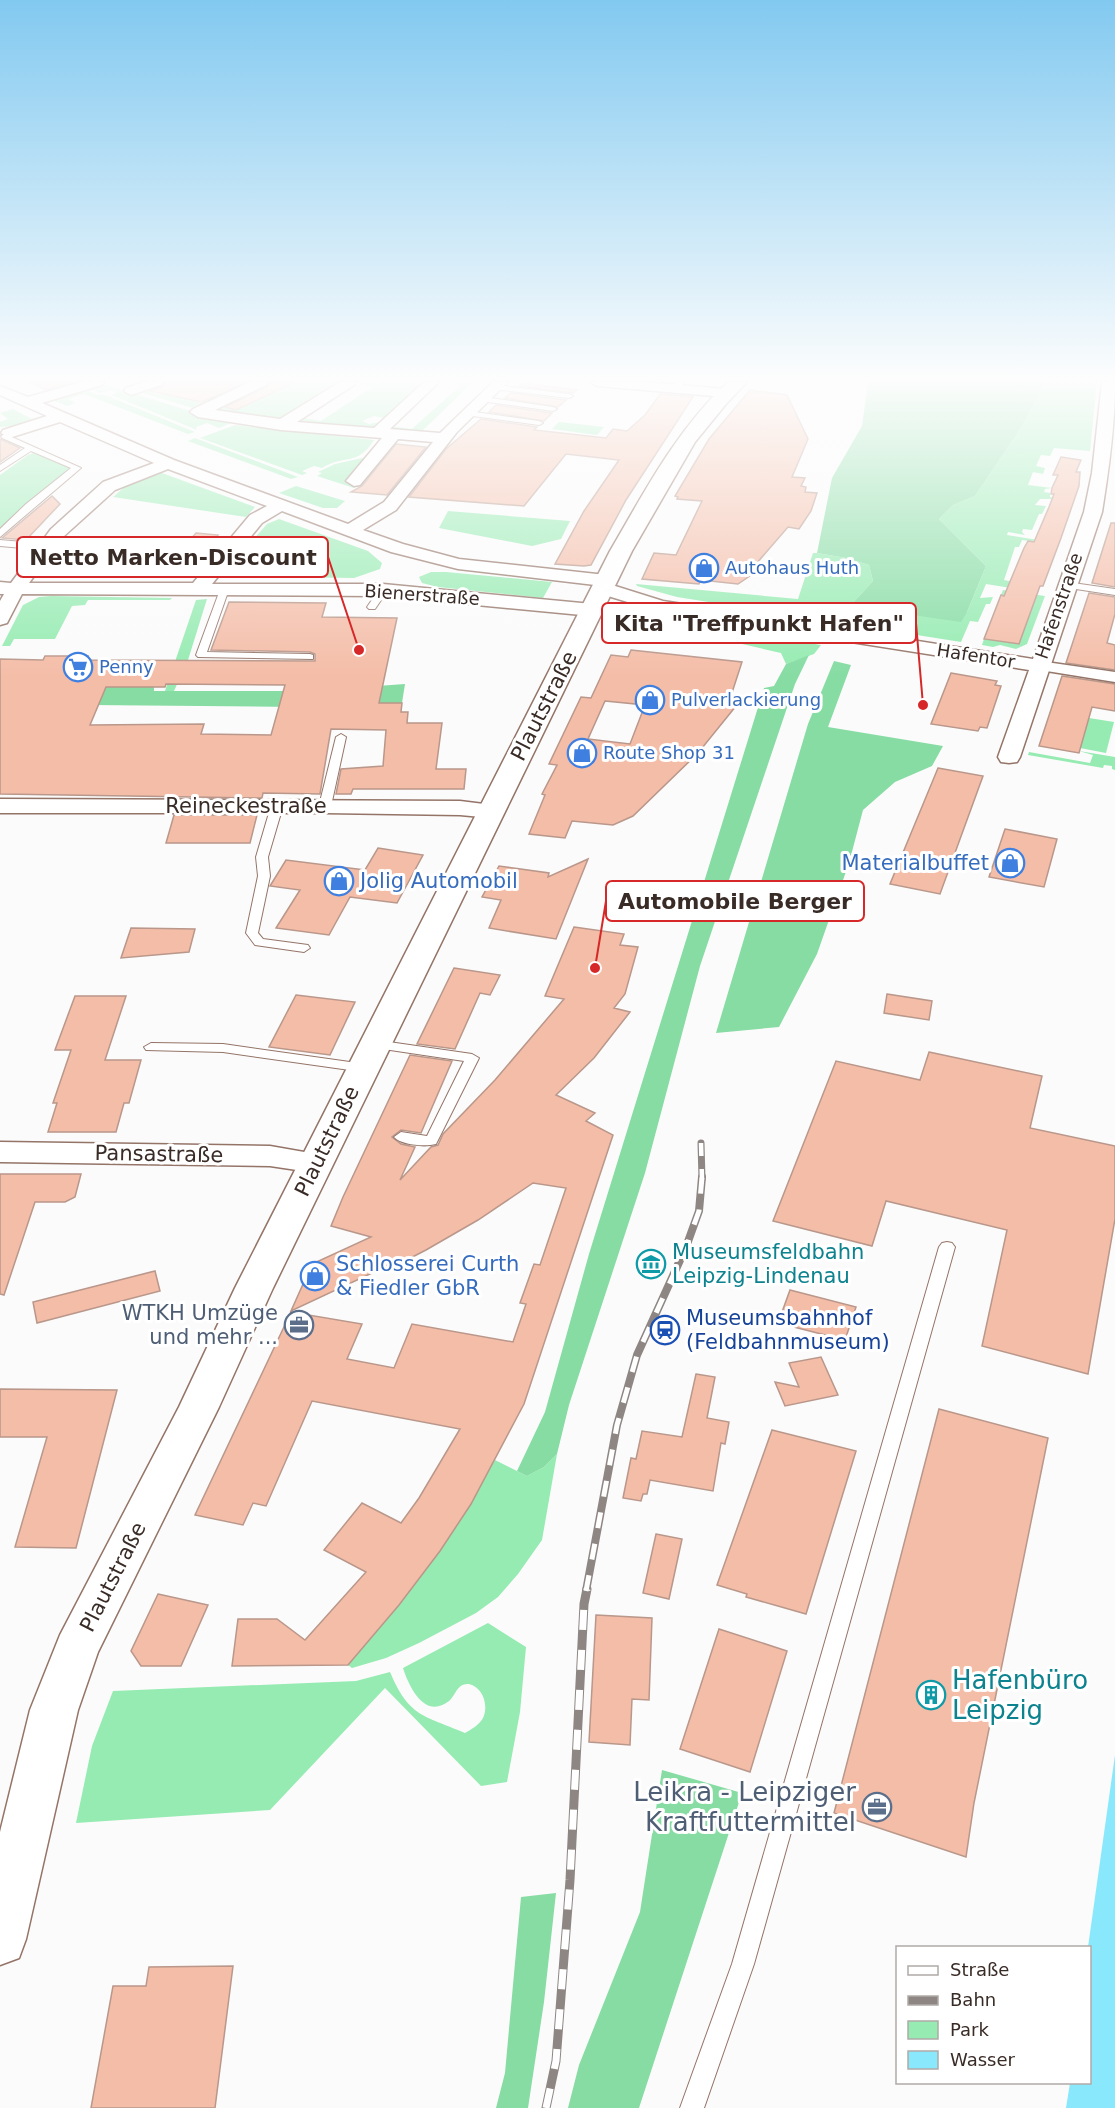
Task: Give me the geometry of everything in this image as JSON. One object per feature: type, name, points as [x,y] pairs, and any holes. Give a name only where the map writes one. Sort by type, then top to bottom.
[{"type":"main road","name":"Plautstraße","points":[[0,1939],[54,1710],[76,1649],[199,1407],[254,1288],[599,596],[661,480]]},
{"type":"street","points":[[0,619],[8,588],[45,547],[109,486],[123,480]]},
{"type":"street","points":[[214,480],[416,554],[599,596]]},
{"type":"street","points":[[349,530],[390,506],[410,480]]},
{"type":"street","name":"Hafenstraße","points":[[1009,757],[1098,492],[1099,480]]},
{"type":"street","points":[[199,588],[256,519],[280,505]]},
{"type":"street","points":[[393,579],[416,554]]},
{"type":"street","name":"Bienerstraße","points":[[8,588],[224,589],[393,579],[599,596]]},
{"type":"street","name":"Hafentor","points":[[599,596],[1115,678]]},
{"type":"street","name":"Reineckestraße","points":[[0,806],[325,806],[460,808],[492,811]]},
{"type":"street","name":"Pansastraße","points":[[0,1152],[270,1156],[317,1163]]},
{"type":"lane","points":[[0,534],[29,506],[61,480]]},
{"type":"lane","points":[[0,543],[45,547]]},
{"type":"lane","points":[[372,607],[393,579]]},
{"type":"lane","points":[[1066,585],[1115,592]]},
{"type":"lane","points":[[224,589],[201,655],[310,657]]},
{"type":"lane","points":[[325,806],[341,737]]},
{"type":"lane","points":[[277,806],[262,857],[264,876],[252,933],[259,942],[304,948]]},
{"type":"lane","points":[[151,1047],[472,1058],[431,1141],[401,1137]]},
{"type":"lane","points":[[692,2108],[743,1964],[947,1247]]},
{"type":"green space","points":[[0,480],[58,480],[0,530]]},
{"type":"green space","points":[[140,480],[182,480],[255,507],[246,517],[113,497],[127,485]]},
{"type":"green space","points":[[330,480],[352,480],[350,483],[355,486],[354,488]]},
{"type":"green space","points":[[832,480],[986,480],[975,496],[953,505],[939,519],[986,566],[961,622],[850,606],[873,581],[869,565],[817,553]]},
{"type":"green space","points":[[986,480],[1030,480],[1028,485],[1052,488],[1045,489],[1044,492],[1050,493],[1050,497],[1059,499],[1040,499],[1035,505],[1046,506],[1042,514],[1039,514],[1032,530],[1023,529],[1022,532],[1025,535],[1008,532],[1007,535],[1051,542],[1050,544],[1022,540],[1019,547],[1015,547],[1004,580],[1019,583],[1017,589],[986,584],[980,598],[993,597],[990,604],[986,604],[978,622],[970,621],[961,642],[677,597],[636,584],[798,599],[813,553],[817,553],[869,565],[873,581],[850,606],[967,612],[986,566],[939,519],[953,505],[975,496]]},
{"type":"green space","points":[[296,486],[345,501],[337,508],[323,508],[279,493]]},
{"type":"green space","points":[[448,511],[570,521],[561,539],[532,546],[439,528]]},
{"type":"green space","points":[[279,519],[368,551],[382,563],[380,569],[354,578],[225,576],[227,569],[267,524]]},
{"type":"green space","points":[[431,572],[552,582],[543,598],[438,587],[422,583],[419,577]]},
{"type":"green space","points":[[1003,590],[1045,596],[1027,644],[1016,649],[1000,645],[993,647],[982,645],[984,639],[1018,644],[1020,641],[1034,601],[1001,595]]},
{"type":"green space","points":[[39,597],[172,598],[170,600],[88,600],[85,605],[72,606],[55,639],[14,639],[10,646],[2,646],[23,605]]},
{"type":"green space","points":[[207,599],[188,660],[174,691],[165,691],[196,600]]},
{"type":"green space","points":[[623,616],[681,622],[821,645],[814,654],[786,664],[781,653],[646,622],[614,620]]},
{"type":"green space","points":[[809,655],[795,684],[700,966],[645,1173],[569,1405],[557,1454],[544,1467],[527,1476],[517,1471],[545,1412],[589,1254],[764,688],[774,686],[786,664]]},
{"type":"green space","points":[[834,661],[851,665],[828,727],[943,746],[932,766],[895,782],[863,810],[849,863],[817,954],[779,1027],[716,1033],[808,724]]},
{"type":"green space","points":[[405,684],[402,703],[296,707],[90,705],[0,686],[154,687],[154,691],[308,691]]},
{"type":"green space","points":[[1089,718],[1114,722],[1106,753],[1080,748]]},
{"type":"green space","points":[[1079,751],[1115,757],[1115,770],[1112,766],[1104,765],[1103,768],[1028,755],[1029,752],[1090,763],[1093,755]]},
{"type":"green space","points":[[557,1454],[542,1540],[498,1597],[476,1613],[386,1658],[352,1668],[348,1665],[399,1605],[440,1551],[495,1460],[527,1476],[544,1467]]},
{"type":"green space","points":[[488,1623],[526,1647],[520,1712],[507,1782],[481,1786],[385,1688],[270,1810],[76,1823],[92,1746],[113,1691],[356,1681],[390,1672],[404,1698],[419,1713],[465,1733],[479,1723],[485,1713],[484,1698],[478,1689],[469,1684],[462,1685],[449,1701],[433,1707],[419,1699],[409,1684],[403,1668]]},
{"type":"green space","points":[[662,1770],[742,1793],[639,2108],[568,2108],[579,2065],[640,1912]]},
{"type":"green space","points":[[556,1893],[544,2002],[528,2108],[496,2108],[505,2073],[521,1897]]},
{"type":"water","points":[[1115,1755],[1115,2108],[1066,2108],[1070,2084],[1091,2084],[1091,1946],[1088,1946]]},
{"type":"building","points":[[367,480],[399,480],[387,495],[351,492]]},
{"type":"building","points":[[422,480],[545,480],[524,506],[409,497]]},
{"type":"building","points":[[605,480],[639,480],[591,565],[555,564],[584,511]]},
{"type":"building","points":[[684,480],[804,480],[801,486],[806,487],[805,492],[817,493],[811,511],[799,529],[788,527],[756,564],[766,565],[738,584],[701,580],[699,584],[642,579],[654,553],[676,555],[702,501],[677,499],[678,497],[675,496]]},
{"type":"building","points":[[1056,480],[1079,480],[1061,538],[1043,586],[1040,586],[1019,644],[984,639],[1001,595],[1004,596],[1024,548],[1028,541],[1034,542],[1054,494],[1051,494]]},
{"type":"building","points":[[52,496],[60,504],[26,540],[2,538]]},
{"type":"building","points":[[1111,523],[1115,523],[1115,587],[1092,583]]},
{"type":"building","points":[[196,533],[218,535],[197,560],[174,558]]},
{"type":"building","points":[[1089,593],[1115,597],[1115,614],[1107,643],[1115,645],[1115,670],[1066,663]]},
{"type":"building","points":[[229,602],[326,603],[322,617],[397,618],[379,703],[402,703],[401,712],[408,712],[407,723],[442,723],[436,769],[466,769],[464,789],[353,789],[351,794],[336,794],[341,769],[383,766],[386,730],[331,729],[320,794],[263,793],[262,798],[0,794],[0,659],[43,660],[45,656],[88,656],[86,660],[315,661],[315,654],[310,652],[211,650]],"holes":[[[166,684],[285,685],[271,735],[201,734],[204,724],[90,725],[106,687],[165,687]]]},
{"type":"building","points":[[631,650],[742,662],[728,705],[736,706],[698,753],[633,816],[613,825],[572,821],[565,838],[529,834],[545,795],[542,794],[557,765],[549,764],[581,697],[591,698],[611,655],[628,657]],"holes":[[[605,701],[645,705],[630,744],[588,739]]]},
{"type":"building","points":[[951,673],[997,681],[995,685],[1001,686],[987,728],[980,727],[978,731],[931,724]]},
{"type":"building","points":[[1062,676],[1115,684],[1115,711],[1092,707],[1079,753],[1039,746]]},
{"type":"building","points":[[938,768],[983,776],[940,894],[890,884]]},
{"type":"building","points":[[174,815],[257,815],[250,843],[166,843]]},
{"type":"building","points":[[1005,829],[1057,839],[1044,887],[989,877]]},
{"type":"building","points":[[378,848],[423,855],[397,903],[350,897],[329,935],[276,928],[300,890],[270,886],[286,860],[365,870]]},
{"type":"building","points":[[588,859],[556,939],[489,928],[501,900],[482,897],[499,866],[549,873],[548,877]]},
{"type":"building","points":[[574,927],[624,934],[620,945],[638,947],[625,994],[614,1008],[630,1012],[594,1058],[556,1095],[595,1113],[586,1121],[613,1135],[524,1404],[471,1504],[440,1551],[399,1605],[348,1665],[232,1666],[238,1619],[277,1619],[305,1640],[366,1572],[324,1550],[362,1503],[401,1523],[419,1498],[460,1429],[312,1401],[266,1506],[253,1503],[243,1525],[195,1515],[291,1312],[362,1324],[347,1359],[394,1368],[412,1324],[513,1342],[526,1304],[520,1303],[534,1264],[540,1265],[566,1188],[533,1183],[478,1220],[426,1250],[389,1269],[387,1266],[291,1311],[312,1264],[371,1237],[331,1226],[410,1055],[452,1061],[421,1133],[401,1130],[392,1137],[401,1144],[415,1147],[400,1180],[431,1147],[438,1145],[443,1134],[495,1080],[564,999],[545,996]]},
{"type":"building","points":[[131,928],[195,929],[189,952],[121,958]]},
{"type":"building","points":[[454,968],[500,975],[490,995],[480,993],[455,1049],[417,1044]]},
{"type":"building","points":[[887,994],[932,1001],[929,1020],[884,1013]]},
{"type":"building","points":[[296,995],[355,1002],[330,1055],[269,1047]]},
{"type":"building","points":[[75,996],[126,996],[105,1060],[141,1060],[129,1103],[124,1103],[116,1132],[48,1132],[57,1103],[53,1103],[71,1050],[55,1050]]},
{"type":"building","points":[[929,1052],[1042,1076],[1030,1128],[1115,1146],[1115,1219],[1088,1374],[982,1346],[1007,1230],[886,1201],[872,1246],[773,1221],[836,1061],[920,1080]]},
{"type":"building","points":[[0,1174],[81,1174],[75,1197],[65,1202],[35,1202],[4,1295],[0,1294]]},
{"type":"building","points":[[155,1271],[160,1291],[37,1323],[33,1302]]},
{"type":"building","points":[[790,1290],[856,1307],[845,1340],[778,1323]]},
{"type":"building","points":[[821,1357],[838,1395],[785,1406],[775,1382],[799,1387],[789,1363]]},
{"type":"building","points":[[696,1374],[715,1377],[707,1418],[729,1422],[725,1444],[721,1443],[713,1491],[650,1480],[647,1494],[643,1494],[641,1501],[623,1498],[631,1458],[636,1459],[642,1431],[682,1437]]},
{"type":"building","points":[[0,1389],[117,1390],[76,1548],[15,1547],[47,1437],[0,1437]]},
{"type":"building","points":[[939,1409],[1048,1438],[974,1803],[966,1857],[834,1813]]},
{"type":"building","points":[[772,1430],[856,1451],[806,1614],[746,1597],[747,1594],[717,1585]]},
{"type":"building","points":[[656,1534],[682,1539],[669,1599],[643,1593]]},
{"type":"building","points":[[158,1594],[208,1605],[181,1666],[141,1666],[131,1651]]},
{"type":"building","points":[[596,1615],[652,1618],[649,1700],[632,1699],[630,1745],[589,1742]]},
{"type":"building","points":[[719,1629],[787,1651],[750,1772],[680,1749]]},
{"type":"building","points":[[233,1966],[215,2108],[91,2108],[113,1986],[146,1986],[149,1967]]},
{"type":"railway","points":[[701,1143],[702,1177]]},
{"type":"railway","points":[[586,1591],[617,1425],[637,1355],[686,1247],[699,1211],[702,1177]]},
{"type":"railway","points":[[546,2108],[556,2061],[570,1880],[584,1604],[587,1589]]},
{"type":"place","name":"Autohaus Huth","points":[[704,568]]},
{"type":"place","name":"Netto Marken-Discount","points":[[359,650]]},
{"type":"place","name":"Penny","points":[[78,667]]},
{"type":"place","name":"Pulverlackierung","points":[[650,700]]},
{"type":"place","name":"Kita \"Treffpunkt Hafen\"","points":[[923,705]]},
{"type":"place","name":"Route Shop 31","points":[[582,753]]},
{"type":"place","name":"Materialbuffet","points":[[1010,863]]},
{"type":"place","name":"Jolig Automobil","points":[[339,881]]},
{"type":"place","name":"Automobile Berger","points":[[595,968]]},
{"type":"place","name":"Museumsfeldbahn Leipzig-Lindenau","points":[[651,1264]]},
{"type":"place","name":"Schlosserei Curth & Fiedler GbR","points":[[315,1276]]},
{"type":"place","name":"WTKH Umzüge und mehr ...","points":[[299,1325]]},
{"type":"place","name":"Museumsbahnhof (Feldbahnmuseum)","points":[[665,1330]]},
{"type":"place","name":"Hafenbüro Leipzig","points":[[931,1695]]},
{"type":"place","name":"Leikra - Leipziger Kraftfuttermittel","points":[[877,1807]]}]
